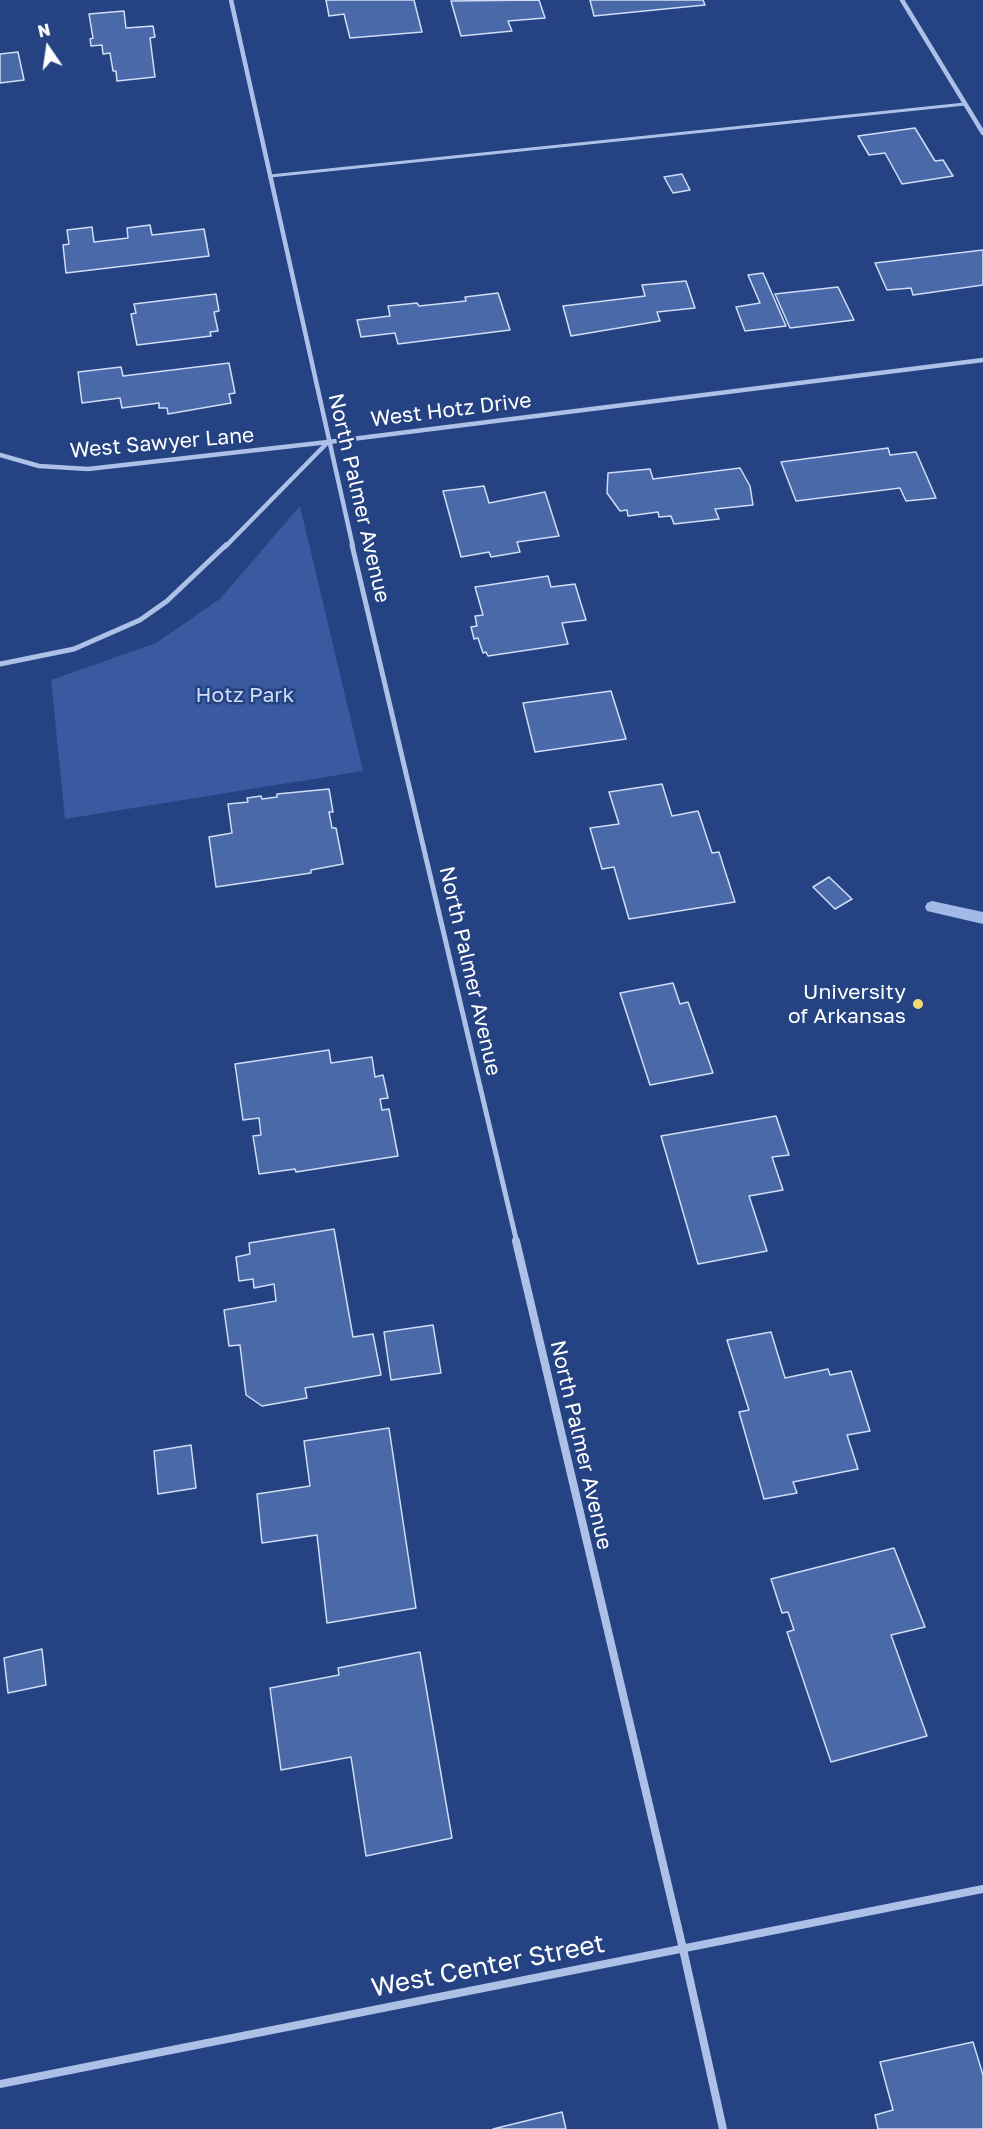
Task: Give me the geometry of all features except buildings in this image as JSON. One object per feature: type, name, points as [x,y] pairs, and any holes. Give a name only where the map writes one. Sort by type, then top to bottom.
[{"type":"street","name":"North Palmer Avenue","points":[[231,0],[328,442],[683,1949],[723,2129]]},
{"type":"street","points":[[902,0],[983,133]]},
{"type":"street","name":"West Hotz Drive","points":[[328,442],[983,360]]},
{"type":"street","points":[[0,664],[74,649],[140,620],[158,608],[197,575],[328,442]]},
{"type":"street","name":"West Sawyer Lane","points":[[0,455],[39,466],[88,469],[328,442]]},
{"type":"street","name":"West Center Street","points":[[0,2084],[983,1889]]},
{"type":"lane","points":[[270,176],[965,104]]},
{"type":"green space","name":"Hotz Park","points":[[300,506],[363,771],[65,819],[51,680],[156,643],[220,599]]},
{"type":"waterway","points":[[932,907],[983,918]]},
{"type":"place","name":"University of Arkansas","points":[[918,1004]]}]
